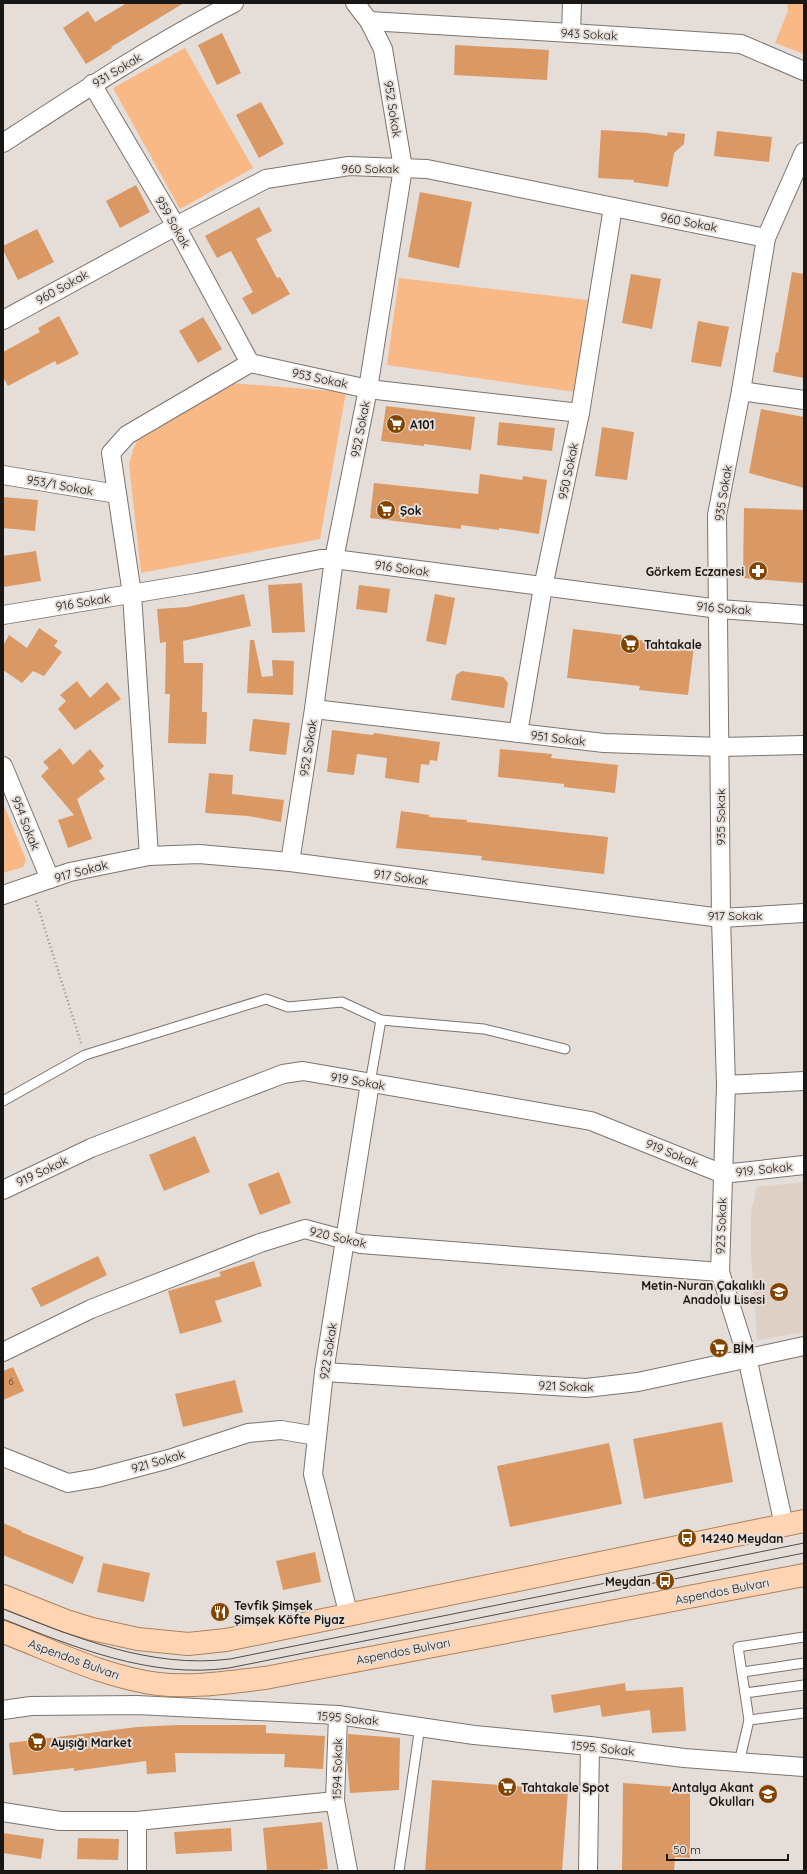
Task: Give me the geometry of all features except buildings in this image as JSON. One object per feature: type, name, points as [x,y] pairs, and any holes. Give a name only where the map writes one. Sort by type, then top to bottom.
[{"type":"main road","points":[[3,1596],[66,1621],[92,1629],[138,1639],[188,1644],[226,1640],[349,1616],[794,1523]]},
{"type":"main road","name":"Aspendos Bulvarı","points":[[4,1637],[121,1677],[160,1684],[199,1685],[265,1678],[804,1575]]},
{"type":"street","name":"931 Sokak","points":[[3,143],[92,84],[210,15],[234,3]]},
{"type":"street","name":"952 Sokak","points":[[290,862],[314,709],[334,559],[368,389],[403,168],[384,49],[369,22],[355,3]]},
{"type":"street","points":[[571,33],[572,3]]},
{"type":"street","name":"943 Sokak","points":[[369,22],[741,44],[804,71]]},
{"type":"street","name":"959 Sokak","points":[[92,84],[176,226],[250,362]]},
{"type":"street","name":"935 Sokak","points":[[721,918],[717,515],[741,391],[766,238],[804,152]]},
{"type":"street","name":"960 Sokak","points":[[3,320],[266,179],[349,166],[427,169],[766,238]]},
{"type":"street","name":"950 Sokak","points":[[518,733],[543,587],[580,413],[613,207]]},
{"type":"street","points":[[149,856],[132,594],[111,453],[127,435],[250,362]]},
{"type":"street","name":"953 Sokak","points":[[250,362],[368,389],[580,413]]},
{"type":"street","points":[[741,391],[804,400]]},
{"type":"street","name":"953/1 Sokak","points":[[3,475],[117,494]]},
{"type":"street","name":"916 Sokak","points":[[3,615],[132,594],[321,559],[334,559],[719,609],[804,615]]},
{"type":"street","name":"951 Sokak","points":[[314,709],[604,743],[720,747],[804,746]]},
{"type":"street","name":"954 Sokak","points":[[3,766],[50,880]]},
{"type":"street","name":"917 Sokak","points":[[3,895],[70,872],[149,856],[199,854],[290,862],[721,918],[804,914]]},
{"type":"street","name":"923 Sokak","points":[[721,918],[726,1085],[720,1272],[747,1357],[794,1523]]},
{"type":"street","name":"919 Sokak","points":[[3,1190],[91,1148],[283,1074],[303,1071],[591,1121],[723,1174]]},
{"type":"street","points":[[726,1085],[804,1081]]},
{"type":"street","name":"922 Sokak","points":[[349,1616],[313,1474],[324,1372],[370,1083]]},
{"type":"street","name":"919. Sokak","points":[[723,1174],[804,1165]]},
{"type":"street","name":"920 Sokak","points":[[3,1352],[91,1309],[260,1243],[305,1229],[361,1244],[720,1272]]},
{"type":"street","name":"921 Sokak","points":[[324,1372],[586,1388],[638,1382],[747,1357],[804,1346]]},
{"type":"street","name":"921 Sokak","points":[[3,1457],[68,1483],[97,1478],[169,1459],[248,1433],[281,1430],[316,1436]]},
{"type":"street","name":"1595 Sokak","points":[[3,1710],[31,1706],[137,1705],[338,1715],[412,1725]]},
{"type":"street","name":"1594 Sokak","points":[[338,1715],[335,1801],[348,1871]]},
{"type":"street","name":"1595. Sokak","points":[[412,1725],[474,1736],[590,1746],[739,1763],[804,1767]]},
{"type":"street","points":[[588,1871],[590,1746]]},
{"type":"street","points":[[3,1812],[60,1821],[138,1821],[335,1801]]},
{"type":"street","points":[[137,1871],[138,1821]]},
{"type":"lane","points":[[3,1101],[85,1055],[266,999],[288,1007],[342,1002],[381,1020],[484,1028],[565,1049]]},
{"type":"lane","points":[[370,1083],[381,1020]]},
{"type":"lane","points":[[739,1763],[749,1720],[743,1672],[738,1647],[804,1636]]},
{"type":"lane","points":[[743,1672],[804,1663]]},
{"type":"lane","points":[[745,1693],[804,1685]]},
{"type":"lane","points":[[749,1720],[804,1713]]},
{"type":"lane","points":[[399,1871],[412,1725]]},
{"type":"path","points":[[31,886],[85,1055]]},
{"type":"shaded area","points":[[787,3],[804,3],[804,54],[775,43],[788,11]]},
{"type":"shaded area","points":[[185,48],[253,168],[180,209],[113,88]]},
{"type":"shaded area","points":[[399,278],[588,300],[575,392],[387,365]]},
{"type":"shaded area","points":[[230,383],[346,392],[320,539],[141,573],[129,465],[137,441],[181,410]]},
{"type":"shaded area","points":[[3,803],[26,860],[23,867],[3,873]]},
{"type":"shaded area","name":"Metin-Nuran Çakalıklı Anadolu Lisesi","points":[[804,1182],[804,1332],[757,1340],[751,1253],[751,1212],[757,1187]]},
{"type":"tram line","points":[[3,1609],[85,1640],[142,1655],[200,1661],[230,1659],[804,1543]]},
{"type":"tram line","points":[[3,1619],[85,1650],[142,1665],[171,1669],[200,1670],[229,1668],[804,1553]]},
{"type":"place","name":"A101","points":[[396,424]]},
{"type":"place","name":"Şok","points":[[386,510]]},
{"type":"place","name":"Görkem Eczanesi","points":[[758,571]]},
{"type":"place","name":"Tahtakale","points":[[630,644]]},
{"type":"place","name":"Metin-Nuran Çakalıklı Anadolu Lisesi","points":[[779,1292]]},
{"type":"place","name":"BİM","points":[[719,1348]]},
{"type":"place","name":"14240 Meydan","points":[[687,1538]]},
{"type":"place","name":"Meydan","points":[[665,1581]]},
{"type":"place","name":"Tevfik Şimşek Şimşek Köfte Piyaz","points":[[220,1612]]},
{"type":"place","name":"Ayışığı Market","points":[[37,1742]]},
{"type":"place","name":"Tahtakale Spot","points":[[507,1787]]},
{"type":"place","name":"Antalya Akant Okulları","points":[[768,1794]]}]
